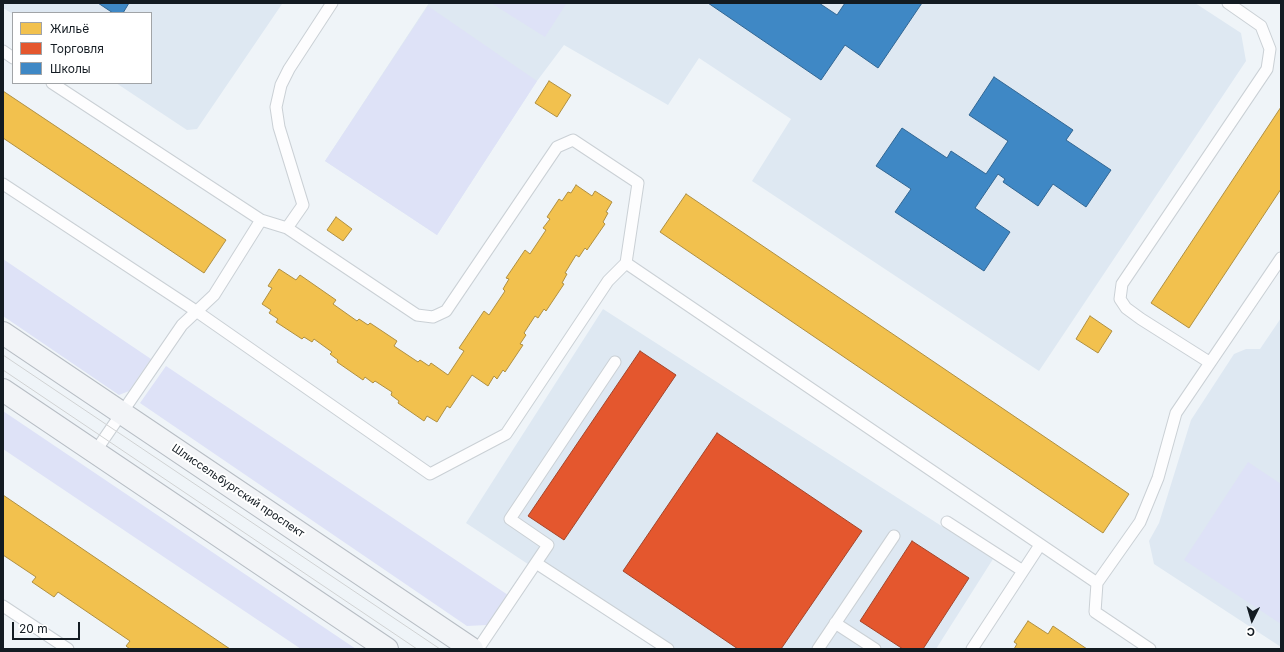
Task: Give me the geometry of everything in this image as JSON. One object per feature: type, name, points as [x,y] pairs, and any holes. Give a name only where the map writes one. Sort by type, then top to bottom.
[{"type":"main road","name":"Шлиссельбургский проспект","points":[[3,333],[472,649]]},
{"type":"main road","points":[[3,390],[387,649]]},
{"type":"lane","points":[[287,228],[303,205],[279,127],[276,107],[281,85],[289,69],[332,3]]},
{"type":"lane","points":[[1209,362],[1141,319],[1126,308],[1120,299],[1122,284],[1267,69],[1270,49],[1261,26],[1228,3]]},
{"type":"lane","points":[[3,51],[12,57]]},
{"type":"lane","points":[[3,184],[196,312],[430,474],[506,434],[608,280],[626,263],[638,183],[572,140],[557,147],[446,311],[433,317],[417,315],[287,228],[261,220],[54,84]]},
{"type":"lane","points":[[95,452],[182,325],[214,295],[261,220]]},
{"type":"lane","points":[[1150,649],[1095,612],[1097,584],[1140,522],[1158,478],[1176,413],[1209,362],[1281,258]]},
{"type":"lane","points":[[626,263],[1097,584]]},
{"type":"lane","points":[[478,649],[548,545],[510,520],[615,362]]},
{"type":"lane","points":[[947,522],[1024,570]]},
{"type":"lane","points":[[818,649],[894,536]]},
{"type":"lane","points":[[972,649],[1040,545]]},
{"type":"lane","points":[[536,563],[668,649]]},
{"type":"lane","points":[[3,606],[68,649]]},
{"type":"lane","points":[[835,623],[875,649]]},
{"type":"shaded area","points":[[3,3],[282,3],[197,129],[187,130],[118,84],[152,84],[152,12],[12,12],[12,13],[3,8]]},
{"type":"shaded area","points":[[429,3],[1195,3],[1241,33],[1246,61],[1039,371],[752,181],[791,119],[699,58],[668,105],[564,45],[537,81],[437,235],[325,161]]},
{"type":"shaded area","points":[[491,3],[564,3],[566,4],[545,37]]},
{"type":"shaded area","points":[[428,6],[537,81],[437,235],[325,161]]},
{"type":"shaded area","points":[[3,259],[151,359],[129,391],[119,395],[3,316]]},
{"type":"shaded area","points":[[603,309],[993,559],[936,649],[656,649],[466,523]]},
{"type":"shaded area","points":[[1281,318],[1281,647],[1154,564],[1149,541],[1159,523],[1191,420],[1234,354],[1246,349],[1260,349]]},
{"type":"shaded area","points":[[166,366],[508,595],[487,625],[467,626],[140,403]]},
{"type":"shaded area","points":[[3,411],[356,649],[301,649],[3,449]]},
{"type":"shaded area","points":[[1248,462],[1281,484],[1281,624],[1184,560]]},
{"type":"building: Жильё","points":[[549,81],[571,95],[557,117],[535,103]]},
{"type":"building: Жильё","points":[[3,91],[226,240],[204,273],[3,138]]},
{"type":"building: Жильё","points":[[1281,107],[1281,189],[1189,328],[1151,303]]},
{"type":"building: Жильё","points":[[576,185],[592,196],[595,191],[612,202],[606,212],[608,213],[603,222],[605,224],[587,250],[585,248],[579,257],[576,255],[565,273],[567,274],[562,283],[564,284],[546,311],[544,309],[538,318],[535,316],[524,333],[526,335],[520,344],[523,345],[505,372],[503,370],[497,379],[494,376],[488,386],[472,375],[450,408],[447,406],[437,422],[427,416],[424,421],[398,403],[399,401],[391,395],[392,392],[375,381],[373,383],[365,377],[363,380],[337,362],[338,360],[330,354],[332,352],[314,339],[312,342],[304,337],[302,339],[276,322],[278,319],[269,313],[271,310],[262,304],[272,288],[268,286],[279,269],[296,280],[300,275],[336,300],[333,304],[357,321],[359,319],[368,325],[370,323],[397,341],[394,346],[418,362],[420,360],[429,366],[431,363],[448,375],[464,351],[459,348],[484,311],[489,315],[505,291],[503,289],[509,279],[506,278],[525,250],[530,254],[546,230],[543,228],[550,219],[547,217],[559,199],[562,201],[568,192],[571,193]]},
{"type":"building: Жильё","points":[[686,194],[1129,494],[1103,533],[660,232]]},
{"type":"building: Жильё","points":[[336,217],[352,229],[343,241],[327,230]]},
{"type":"building: Жильё","points":[[1090,316],[1112,331],[1098,353],[1076,339]]},
{"type":"building: Жильё","points":[[3,495],[230,649],[130,649],[126,646],[130,641],[58,592],[54,597],[32,582],[36,577],[3,555]]},
{"type":"building: Жильё","points":[[1028,621],[1048,634],[1053,626],[1087,649],[1014,649],[1017,644],[1014,642]]},
{"type":"building: Торговля","points":[[640,351],[676,375],[564,540],[528,516]]},
{"type":"building: Торговля","points":[[717,433],[862,531],[781,649],[738,649],[623,571]]},
{"type":"building: Торговля","points":[[912,541],[969,578],[923,649],[903,649],[860,621]]},
{"type":"building: Школы","points":[[98,3],[129,3],[124,12],[112,12]]},
{"type":"building: Школы","points":[[708,3],[819,3],[837,15],[845,3],[922,3],[878,68],[845,45],[821,80]]},
{"type":"building: Школы","points":[[994,77],[1073,130],[1066,140],[1111,170],[1086,207],[1053,184],[1038,206],[1003,182],[1005,179],[998,174],[975,208],[1010,232],[984,271],[895,212],[911,189],[876,166],[902,128],[947,158],[951,151],[986,174],[1008,141],[969,115]]},
{"type":"tram line","points":[[3,355],[440,649]]},
{"type":"tram line","points":[[3,370],[417,649]]}]
